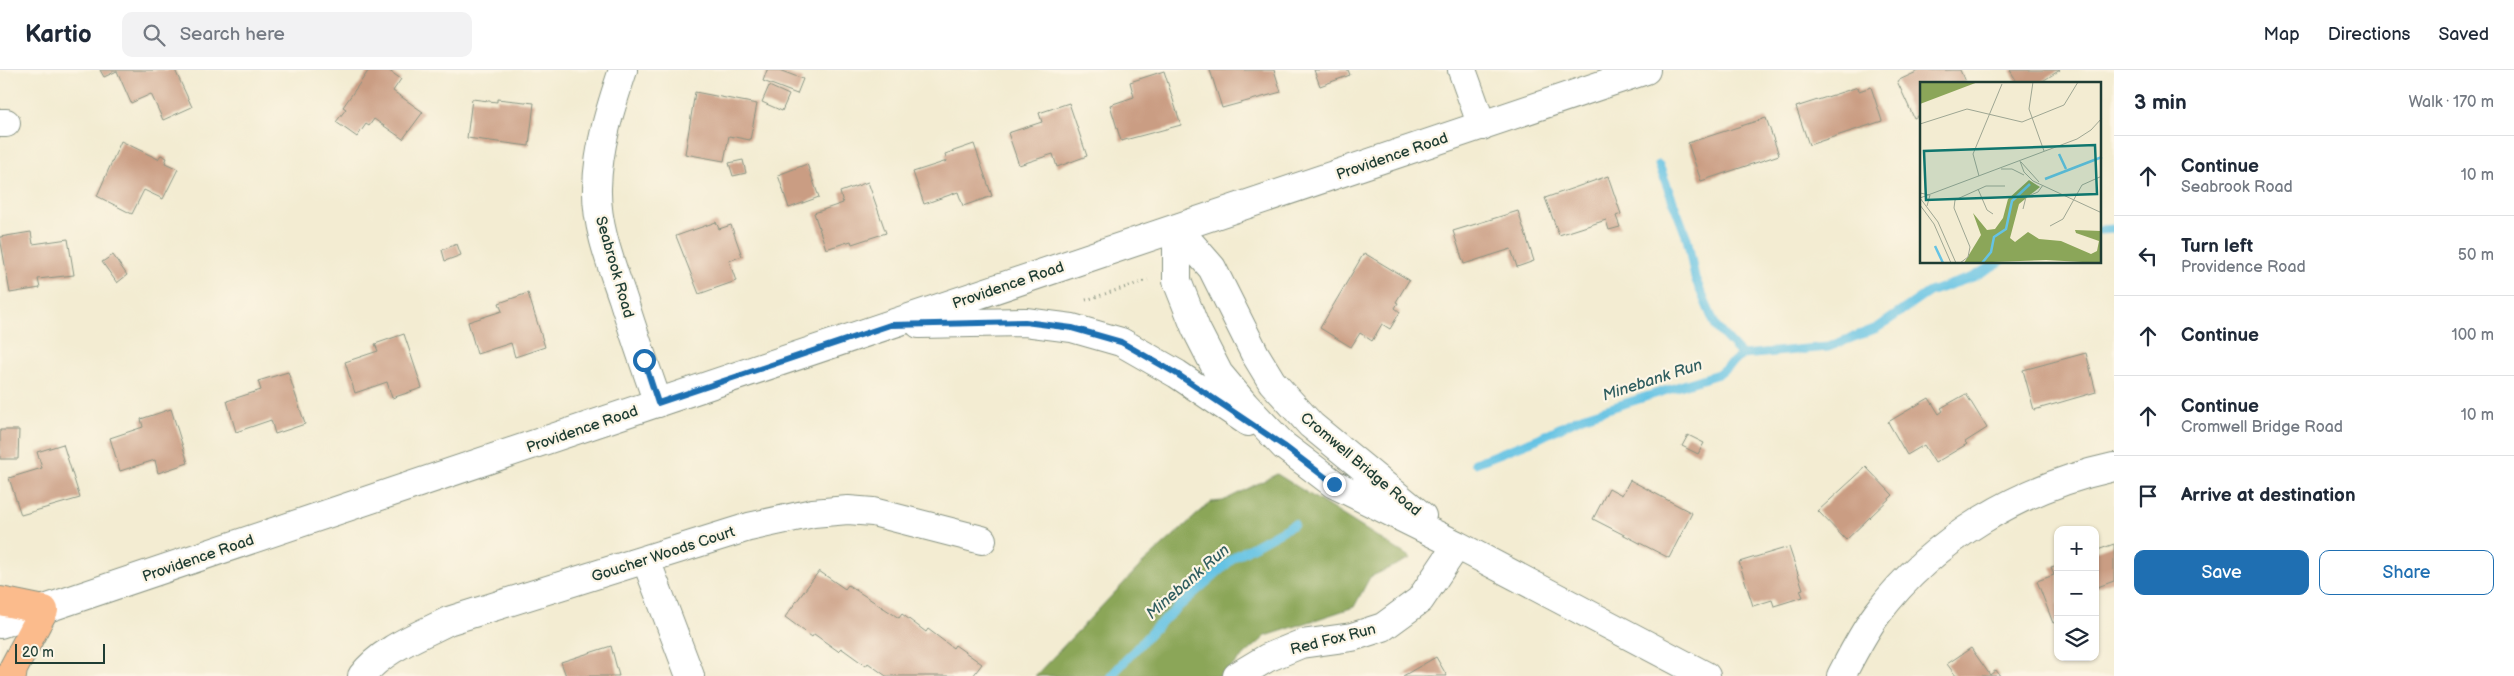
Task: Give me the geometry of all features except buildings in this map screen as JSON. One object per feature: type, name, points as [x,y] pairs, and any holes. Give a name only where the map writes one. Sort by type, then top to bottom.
[{"type":"main road","points":[[0,601],[44,610],[13,668],[12,676]]},
{"type":"street","name":"Seabrook Road","points":[[623,70],[605,122],[599,158],[597,190],[600,222],[610,263],[658,403]]},
{"type":"street","points":[[1462,70],[1482,126]]},
{"type":"street","name":"Providence Road","points":[[0,624],[1646,70]]},
{"type":"street","name":"Cromwell Bridge Road","points":[[1177,228],[1176,281],[1196,329],[1219,374],[1245,406],[1284,446],[1334,484],[1706,676]]},
{"type":"street","name":"Cromwell Bridge Road","points":[[1177,228],[1212,268],[1255,354],[1272,382],[1311,425],[1457,546]]},
{"type":"street","points":[[890,325],[1025,322],[1072,328],[1121,342],[1177,374],[1284,446]]},
{"type":"street","points":[[1841,676],[1876,615],[1900,585],[1932,555],[1969,528],[2006,506],[2049,486],[2087,473],[2114,467]]},
{"type":"street","name":"Goucher Woods Court","points":[[362,676],[370,666],[402,644],[448,621],[749,527],[832,510],[873,512],[898,516],[982,540]]},
{"type":"street","name":"Red Fox Run","points":[[1236,676],[1267,658],[1301,644],[1352,636],[1383,627],[1420,600],[1457,546]]},
{"type":"street","points":[[646,560],[690,676]]},
{"type":"path","points":[[1082,302],[1152,278]]},
{"type":"green space","points":[[1277,474],[1411,558],[1370,577],[1354,607],[1266,636],[1221,676],[1035,676],[1142,564],[1211,502],[1223,501]]},
{"type":"waterway","points":[[1659,165],[1687,238],[1695,278],[1716,327],[1742,355]]},
{"type":"waterway","name":"Minebank Run","points":[[2102,230],[2114,229]]},
{"type":"waterway","name":"Minebank Run","points":[[1475,463],[1537,439],[1582,417],[1718,374],[1742,355],[1828,347],[1877,328],[1929,292],[1973,277],[1996,264]]},
{"type":"waterway","name":"Minebank Run","points":[[1111,676],[1156,627],[1236,556],[1294,524]]},
{"type":"route","points":[[644,360],[658,403],[890,325],[1025,322],[1072,328],[1121,342],[1177,374],[1284,446],[1334,484]]}]
